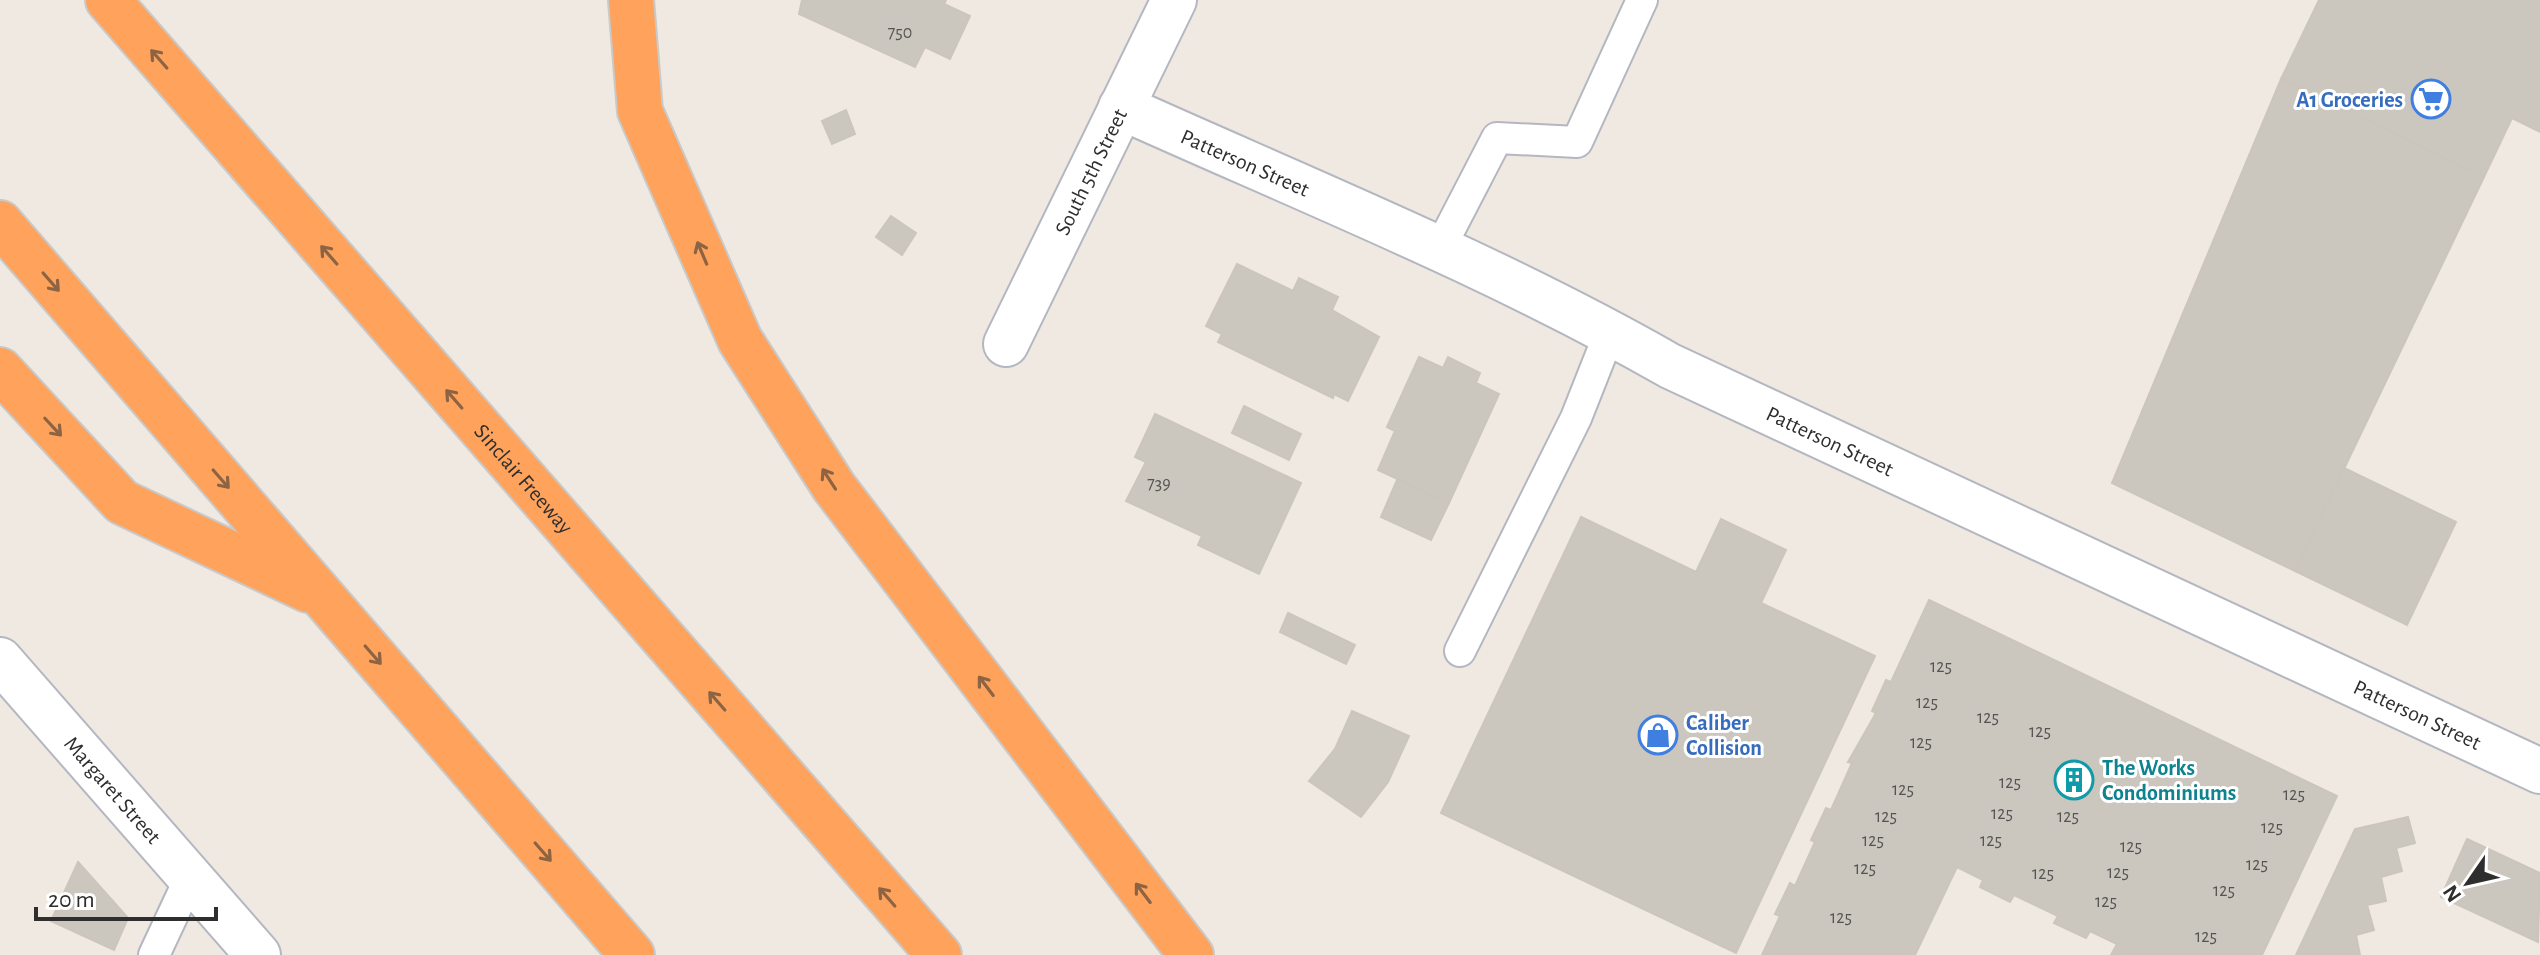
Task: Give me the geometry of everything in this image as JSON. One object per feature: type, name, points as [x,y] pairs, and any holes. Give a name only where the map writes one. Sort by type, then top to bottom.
[{"type":"highway","name":"Sinclair Freeway","points":[[108,0],[939,955]]},
{"type":"highway","points":[[631,0],[640,111],[740,340],[834,487],[1191,955]]},
{"type":"highway","points":[[0,223],[632,955]]},
{"type":"highway","points":[[0,370],[122,502],[322,596]]},
{"type":"street","name":"South 5th Street","points":[[1006,344],[1174,0]]},
{"type":"street","name":"Patterson Street","points":[[1121,107],[1439,250],[1610,332],[1670,366],[2540,771]]},
{"type":"street","name":"Margaret Street","points":[[0,660],[17,690],[191,876],[258,955]]},
{"type":"lane","points":[[1439,250],[1497,138],[1577,142],[1642,0]]},
{"type":"lane","points":[[1460,651],[1576,418],[1610,332]]},
{"type":"lane","points":[[154,955],[191,876]]},
{"type":"building","points":[[802,0],[946,0],[944,4],[970,16],[950,59],[925,47],[915,67],[799,14]]},
{"type":"building","name":"A1 Groceries","points":[[2319,0],[2540,0],[2540,132],[2512,118],[2484,177],[2281,79]]},
{"type":"building","points":[[2281,79],[2484,177],[2295,571],[2112,483]]},
{"type":"building","points":[[846,110],[855,134],[832,144],[822,121]]},
{"type":"building","points":[[891,216],[916,233],[902,255],[876,237]]},
{"type":"building","points":[[1237,264],[1293,291],[1299,278],[1338,297],[1332,310],[1379,337],[1348,401],[1334,394],[1333,398],[1218,342],[1222,334],[1206,326]]},
{"type":"building","points":[[1419,357],[1443,368],[1448,357],[1480,373],[1476,383],[1499,394],[1449,503],[1378,470],[1395,431],[1387,427]]},
{"type":"building","points":[[1244,406],[1301,434],[1289,460],[1232,433]]},
{"type":"building","points":[[1155,414],[1301,483],[1259,574],[1198,545],[1202,536],[1126,501],[1146,462],[1135,457]]},
{"type":"building","points":[[2344,468],[2456,522],[2407,625],[2295,571]]},
{"type":"building","points":[[1397,480],[1449,503],[1431,540],[1381,517]]},
{"type":"building","name":"Caliber Collision","points":[[1581,517],[1696,572],[1721,519],[1786,550],[1761,603],[1875,656],[1736,953],[1441,813]]},
{"type":"building","name":"The Works Condominiums","points":[[1929,600],[2337,796],[2262,955],[2111,955],[2117,944],[2090,931],[2086,938],[2054,923],[2058,916],[2014,895],[2010,902],[1980,887],[1983,880],[1957,867],[1915,955],[1762,955],[1780,916],[1775,914],[1790,883],[1795,886],[1815,842],[1811,840],[1826,808],[1831,810],[1852,763],[1848,762],[1876,713],[1872,711],[1886,680],[1891,682]]},
{"type":"building","points":[[1288,613],[1355,645],[1346,664],[1280,632]]},
{"type":"building","points":[[1352,711],[1409,736],[1388,782],[1361,817],[1309,781],[1335,749]]},
{"type":"building","points":[[2408,817],[2415,843],[2396,848],[2402,871],[2381,877],[2386,901],[2367,905],[2374,930],[2356,935],[2360,955],[2296,955],[2355,829]]},
{"type":"building","points":[[2467,839],[2540,873],[2538,942],[2441,897]]},
{"type":"building","points":[[78,862],[128,918],[114,950],[51,921]]},
{"type":"place","name":"A1 Groceries","points":[[2431,99]]},
{"type":"place","name":"Caliber Collision","points":[[1658,735]]},
{"type":"place","name":"The Works Condominiums","points":[[2074,780]]}]
